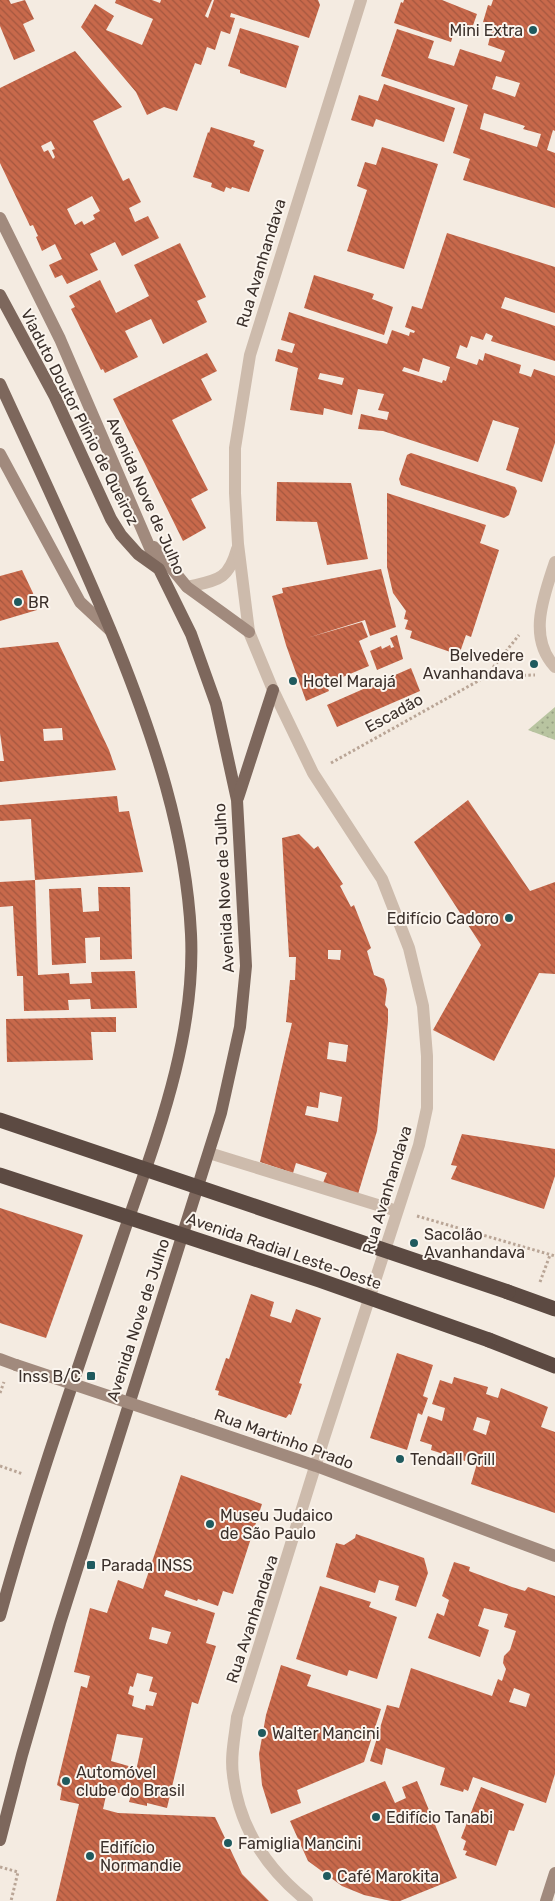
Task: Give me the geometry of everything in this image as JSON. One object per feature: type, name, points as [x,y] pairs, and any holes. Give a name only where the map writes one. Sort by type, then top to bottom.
[{"type":"highway","name":"Avenida Radial Leste-Oeste","points":[[0,1120],[555,1309]]},
{"type":"highway","name":"Avenida Radial Leste-Oeste","points":[[0,1175],[319,1280],[490,1340],[555,1366]]},
{"type":"main road","name":"Avenida Nove de Julho","points":[[0,218],[60,339],[142,533],[190,634],[216,704],[237,800],[246,966],[240,1027],[209,1153],[155,1318],[60,1623],[0,1840]]},
{"type":"main road","name":"Viaduto Doutor Plínio de Queiroz","points":[[0,295],[55,398],[121,535],[138,554],[159,568]]},
{"type":"main road","points":[[0,384],[73,541],[136,693],[172,808],[187,885],[192,937],[189,1001],[171,1088],[42,1480],[0,1616]]},
{"type":"main road","points":[[0,454],[80,602],[110,630]]},
{"type":"main road","points":[[142,533],[187,587],[248,632]]},
{"type":"main road","points":[[237,800],[273,690]]},
{"type":"main road","name":"Rua Martinho Prado","points":[[0,1359],[316,1466],[555,1556]]},
{"type":"main road","points":[[546,1901],[555,1873]]},
{"type":"street","name":"Rua Avanhandava","points":[[307,1901],[284,1882],[267,1863],[249,1830],[238,1801],[232,1774],[238,1717],[419,1145],[427,1108],[423,1006],[409,948],[382,879],[313,773],[273,690],[248,632],[238,544],[234,448],[250,355],[361,0]]},
{"type":"street","name":"Rua Avanhandava","points":[[187,587],[216,580],[228,572],[238,544]]},
{"type":"street","points":[[550,671],[540,637],[540,608],[555,562]]},
{"type":"street","points":[[209,1153],[397,1211]]},
{"type":"path","name":"Escadão","points":[[313,773],[486,676],[540,608]]},
{"type":"path","name":"Escadão","points":[[486,676],[550,671]]},
{"type":"path","points":[[397,1211],[555,1256]]},
{"type":"path","points":[[533,1301],[550,1254]]},
{"type":"path","points":[[0,1867],[18,1872],[11,1901]]},
{"type":"green space","points":[[555,707],[555,740],[528,730]]},
{"type":"building","points":[[0,0],[9,0],[11,4],[25,0],[34,19],[23,24],[35,51],[14,60],[0,26]]},
{"type":"building","points":[[116,0],[152,0],[160,3],[161,0],[212,0],[205,16],[208,18],[214,0],[318,0],[320,5],[309,38],[231,13],[230,17],[235,18],[230,34],[221,31],[215,50],[207,47],[201,65],[195,63],[177,111],[164,107],[147,115],[136,92],[81,27],[95,4],[114,16],[106,30],[142,45],[153,19],[115,3]]},
{"type":"building","points":[[404,0],[442,0],[477,14],[471,31],[455,29],[451,42],[394,23],[401,2],[403,3]]},
{"type":"building","points":[[493,0],[555,0],[555,131],[553,130],[547,150],[555,153],[555,208],[463,180],[470,159],[453,153],[468,105],[381,76],[397,29],[434,41],[428,58],[454,66],[460,49],[501,62],[505,51],[488,45],[493,25],[483,22],[488,5],[491,6]],"holes":[[[496,76],[520,83],[515,97],[492,89]],[[484,113],[525,126],[523,129],[541,134],[537,147],[480,129]]]},
{"type":"building","points":[[240,28],[299,46],[286,88],[240,73],[240,70],[228,66]]},
{"type":"building","points":[[75,51],[122,107],[93,121],[123,181],[129,178],[141,202],[129,208],[135,222],[148,216],[159,238],[122,256],[115,242],[90,254],[98,270],[67,284],[62,275],[55,278],[49,265],[62,259],[55,244],[42,251],[33,225],[30,226],[0,163],[0,88]],"holes":[[[51,141],[55,149],[52,150],[55,157],[53,159],[48,150],[44,152],[41,146]],[[92,196],[100,211],[93,215],[95,219],[84,225],[82,221],[75,225],[67,209]]]},
{"type":"building","points":[[384,84],[455,108],[444,142],[376,119],[373,127],[351,120],[359,95],[378,101]]},
{"type":"building","points":[[211,127],[255,141],[253,146],[264,150],[249,192],[226,187],[224,192],[211,187],[212,183],[193,177]]},
{"type":"building","points":[[382,147],[438,164],[404,269],[347,251],[367,190],[357,186],[365,162],[376,165]]},
{"type":"building","points":[[447,233],[555,267],[555,313],[505,297],[501,308],[555,326],[555,361],[491,341],[493,336],[486,333],[483,340],[471,336],[467,348],[460,345],[456,358],[477,365],[479,359],[483,361],[485,353],[521,365],[519,373],[531,377],[534,369],[555,376],[555,443],[542,482],[506,470],[519,428],[493,420],[478,462],[383,431],[358,429],[361,414],[387,420],[389,412],[378,410],[384,394],[358,389],[352,415],[324,408],[323,415],[290,410],[298,368],[275,361],[278,349],[292,353],[295,344],[281,340],[289,312],[387,344],[392,330],[409,336],[410,332],[414,333],[415,331],[405,327],[412,306],[422,309]],"holes":[[[423,358],[450,367],[446,381],[443,380],[442,383],[402,371],[404,367],[419,372]],[[320,373],[344,378],[342,385],[318,379]]]},
{"type":"building","points":[[180,243],[206,297],[197,301],[207,322],[163,344],[151,319],[125,331],[138,357],[105,373],[103,369],[101,370],[71,309],[75,307],[69,296],[100,280],[116,313],[149,296],[134,265]]},
{"type":"building","points":[[314,275],[374,294],[372,299],[393,307],[384,335],[304,308]]},
{"type":"building","points":[[207,353],[217,371],[201,379],[212,400],[172,420],[208,490],[191,499],[206,528],[183,541],[113,399]]},
{"type":"building","points":[[411,453],[515,487],[517,491],[509,515],[504,518],[401,485],[399,479],[407,455]]},
{"type":"building","points":[[277,482],[351,483],[368,559],[327,565],[317,522],[276,521]]},
{"type":"building","points":[[387,493],[486,525],[480,543],[499,550],[471,637],[466,635],[459,655],[410,638],[412,631],[405,629],[408,620],[404,619],[406,611],[393,593],[387,567]]},
{"type":"building","points":[[381,569],[396,627],[370,636],[365,620],[307,638],[362,622],[368,637],[359,641],[369,666],[326,684],[329,691],[306,701],[286,645],[272,596],[283,593],[282,588]]},
{"type":"building","name":"BR","points":[[22,570],[33,593],[37,610],[0,621],[0,576]]},
{"type":"building","points":[[397,635],[403,659],[377,670],[370,651],[381,646],[382,649],[390,645],[391,648],[394,647],[390,638]]},
{"type":"building","points":[[58,642],[109,750],[116,770],[0,782],[0,761],[4,761],[0,733],[0,648]],"holes":[[[62,728],[63,740],[44,741],[43,729]]]},
{"type":"building","points":[[411,668],[420,691],[337,727],[327,705]]},
{"type":"building","points":[[117,796],[119,812],[129,811],[143,872],[35,880],[31,819],[0,821],[0,805]]},
{"type":"building","name":"Edifício Cadoro","points":[[468,800],[530,891],[555,882],[555,974],[539,973],[494,1061],[433,1030],[481,945],[414,842]]},
{"type":"building","points":[[299,834],[314,849],[318,846],[343,884],[340,886],[351,907],[354,905],[371,948],[367,951],[374,975],[384,979],[387,989],[385,1005],[388,1009],[388,1021],[377,1131],[358,1194],[323,1183],[327,1173],[296,1163],[293,1173],[260,1162],[292,1023],[286,1022],[290,980],[295,980],[296,957],[289,957],[282,838]],"holes":[[[328,950],[341,950],[340,960],[328,959]],[[329,1042],[348,1045],[346,1062],[327,1059]],[[320,1092],[342,1097],[338,1122],[305,1115],[307,1106],[318,1108]]]},
{"type":"building","points":[[35,880],[38,975],[69,973],[70,984],[92,983],[91,972],[135,971],[137,1008],[91,1009],[90,999],[68,1000],[69,1010],[24,1011],[23,976],[17,976],[13,906],[0,907],[0,882]]},
{"type":"building","points":[[98,887],[130,887],[132,959],[100,960],[100,937],[85,938],[86,963],[52,965],[49,889],[81,888],[83,912],[99,911]]},
{"type":"building","points":[[116,1017],[116,1032],[91,1032],[93,1060],[7,1062],[6,1019]]},
{"type":"building","points":[[462,1134],[555,1149],[555,1176],[544,1209],[451,1179],[457,1166],[451,1165]]},
{"type":"building","points":[[0,1208],[83,1235],[46,1338],[0,1323]]},
{"type":"building","points":[[251,1294],[274,1302],[270,1316],[291,1323],[296,1309],[321,1318],[299,1383],[302,1384],[291,1415],[289,1414],[286,1418],[218,1395],[219,1391],[215,1390],[226,1358],[229,1359]]},
{"type":"building","points":[[397,1353],[433,1365],[423,1396],[428,1398],[422,1415],[418,1413],[407,1450],[370,1438]]},
{"type":"building","points":[[454,1377],[488,1387],[486,1394],[498,1398],[501,1388],[548,1407],[541,1427],[555,1432],[555,1513],[471,1484],[478,1460],[466,1456],[465,1461],[431,1450],[432,1445],[420,1441],[428,1416],[442,1421],[445,1408],[432,1404],[440,1380],[452,1384]],"holes":[[[477,1417],[490,1421],[486,1435],[473,1430]]]},
{"type":"building","points":[[181,1475],[262,1504],[233,1594],[223,1591],[218,1606],[166,1590],[164,1596],[215,1613],[206,1643],[216,1646],[198,1704],[192,1702],[167,1808],[147,1803],[147,1806],[129,1802],[131,1795],[107,1791],[103,1809],[118,1813],[215,1817],[242,1874],[269,1901],[56,1901],[79,1804],[60,1800],[62,1788],[57,1785],[81,1686],[87,1688],[90,1676],[74,1672],[90,1608],[107,1613],[118,1580],[143,1589]],"holes":[[[152,1627],[171,1632],[167,1644],[149,1639]],[[137,1673],[153,1677],[149,1691],[157,1693],[153,1706],[146,1705],[145,1710],[132,1706],[134,1696],[128,1694],[130,1686],[133,1687]],[[117,1734],[143,1738],[136,1771],[132,1770],[132,1767],[111,1761]]]},
{"type":"building","points":[[356,1534],[424,1558],[428,1573],[416,1607],[395,1600],[399,1586],[379,1580],[375,1593],[326,1577],[336,1543],[344,1545],[355,1538]]},
{"type":"building","points":[[454,1562],[470,1567],[469,1571],[512,1587],[525,1591],[528,1587],[555,1596],[555,1774],[546,1803],[473,1777],[468,1791],[464,1789],[463,1792],[440,1785],[445,1768],[386,1748],[382,1765],[370,1761],[387,1705],[399,1708],[411,1668],[492,1696],[498,1679],[502,1681],[506,1669],[503,1663],[504,1656],[510,1650],[516,1631],[504,1627],[508,1614],[484,1608],[478,1626],[489,1630],[480,1657],[428,1638],[437,1613],[444,1616],[449,1600],[442,1596]],"holes":[[[514,1688],[530,1694],[526,1707],[509,1702]]]},
{"type":"building","points":[[320,1586],[371,1602],[369,1607],[397,1617],[377,1679],[349,1670],[347,1676],[296,1659]]},
{"type":"building","points":[[281,1665],[311,1675],[307,1686],[381,1709],[364,1762],[297,1790],[301,1803],[271,1814],[262,1785],[259,1754],[266,1715]]},
{"type":"building","points":[[385,1781],[395,1803],[406,1798],[402,1787],[417,1781],[457,1878],[400,1901],[364,1895],[342,1886],[308,1861],[290,1821]]},
{"type":"building","points":[[481,1787],[524,1804],[514,1831],[509,1830],[496,1866],[465,1855],[467,1851],[463,1850],[466,1841],[461,1838]]},
{"type":"place","name":"Mini Extra","points":[[533,30]]},
{"type":"place","name":"BR","points":[[18,602]]},
{"type":"place","name":"Belvedere Avanhandava","points":[[534,664]]},
{"type":"place","name":"Hotel Marajá","points":[[293,681]]},
{"type":"place","name":"Edifício Cadoro","points":[[509,918]]},
{"type":"place","name":"Sacolão Avanhandava","points":[[414,1243]]},
{"type":"place","name":"Inss B/C","points":[[91,1376]]},
{"type":"place","name":"Tendall Grill","points":[[400,1459]]},
{"type":"place","name":"Museu Judaico de São Paulo","points":[[210,1524]]},
{"type":"place","name":"Parada INSS","points":[[91,1565]]},
{"type":"place","name":"Walter Mancini","points":[[262,1733]]},
{"type":"place","name":"Automóvel clube do Brasil","points":[[66,1781]]},
{"type":"place","name":"Edifício Tanabi","points":[[376,1817]]},
{"type":"place","name":"Famiglia Mancini","points":[[228,1843]]},
{"type":"place","name":"Edifício Normandie","points":[[90,1856]]},
{"type":"place","name":"Café Marokita","points":[[327,1876]]}]
